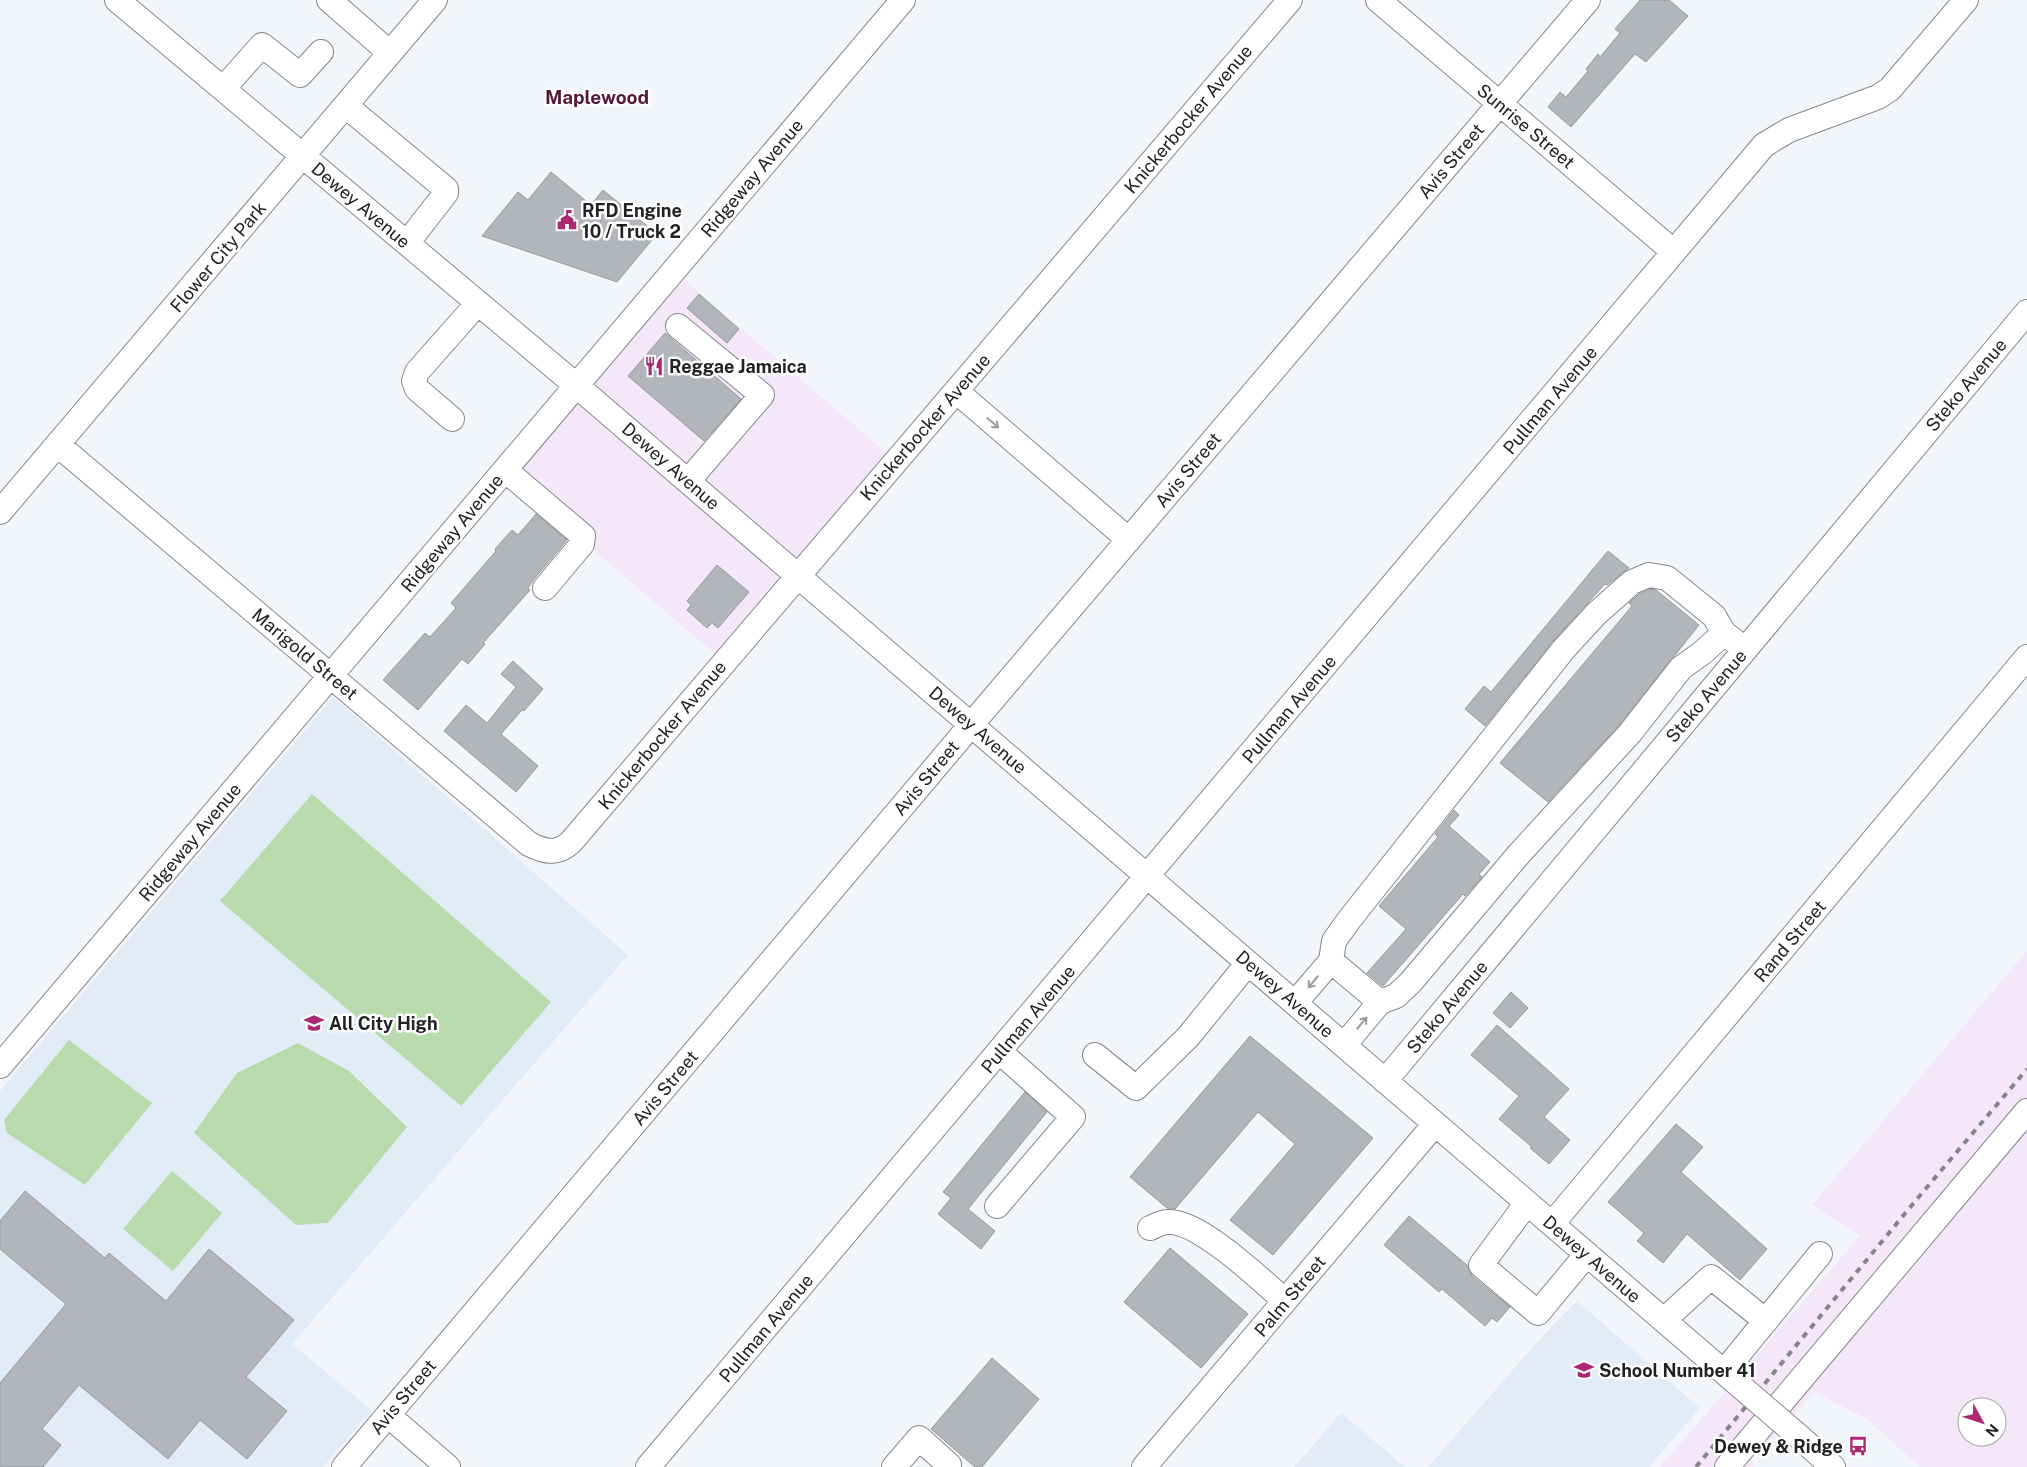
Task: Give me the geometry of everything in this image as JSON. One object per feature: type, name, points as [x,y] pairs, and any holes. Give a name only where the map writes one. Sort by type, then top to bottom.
[{"type":"street","name":"Dewey Avenue","points":[[117,0],[577,386],[1833,1467]]},
{"type":"street","points":[[330,0],[390,53]]},
{"type":"street","name":"Flower City Park","points":[[0,512],[435,0]]},
{"type":"street","name":"Ridgeway Avenue","points":[[0,1066],[903,0]]},
{"type":"street","name":"Knickerbocker Avenue","points":[[558,851],[571,842],[1290,0]]},
{"type":"street","name":"Sunrise Street","points":[[1378,0],[1674,252]]},
{"type":"street","name":"Avis Street","points":[[344,1467],[971,725],[1588,0]]},
{"type":"street","name":"Pullman Avenue","points":[[648,1467],[1764,146],[1789,130],[1878,97],[1890,89],[1966,0]]},
{"type":"street","points":[[223,89],[262,45],[300,75],[322,52]]},
{"type":"street","points":[[346,106],[446,189],[446,193],[407,243]]},
{"type":"street","points":[[452,419],[416,389],[414,381],[417,372],[478,303]]},
{"type":"street","name":"Steko Avenue","points":[[1385,1081],[2027,312]]},
{"type":"street","points":[[678,326],[762,395],[688,481]]},
{"type":"street","points":[[956,391],[1129,540]]},
{"type":"street","name":"Marigold Street","points":[[58,445],[530,844],[543,851],[558,851]]},
{"type":"street","points":[[505,470],[583,536],[582,544],[546,588]]},
{"type":"street","points":[[1295,1003],[1331,961],[1334,941],[1349,920],[1563,650],[1596,614],[1632,582],[1649,575],[1667,578],[1714,616],[1724,633],[1746,649]]},
{"type":"street","points":[[1344,1045],[1380,1002],[1396,996],[1410,983],[1519,854],[1630,733],[1681,668],[1702,653],[1724,633]]},
{"type":"street","name":"Rand Street","points":[[1552,1224],[2027,657]]},
{"type":"street","points":[[1331,961],[1380,1002]]},
{"type":"street","points":[[1095,1055],[1136,1088],[1188,1037],[1248,963]]},
{"type":"street","points":[[997,1206],[1073,1117],[1000,1052]]},
{"type":"street","points":[[1727,1467],[2027,1111]]},
{"type":"street","name":"Palm Street","points":[[1144,1467],[1435,1124]]},
{"type":"street","points":[[1527,1203],[1481,1265],[1538,1313],[1587,1254]]},
{"type":"street","points":[[1150,1228],[1169,1222],[1198,1230],[1234,1257],[1285,1301]]},
{"type":"street","points":[[1728,1375],[1766,1320],[1820,1254]]},
{"type":"street","points":[[1664,1320],[1711,1277],[1766,1320]]},
{"type":"street","points":[[388,1415],[448,1467]]},
{"type":"street","points":[[894,1467],[919,1438],[949,1465],[947,1467]]},
{"type":"shaded area","points":[[674,271],[896,461],[725,662],[502,473]]},
{"type":"shaded area","name":"All City High","points":[[333,697],[628,955],[292,1344],[372,1410],[323,1467],[0,1467],[0,1091]]},
{"type":"shaded area","points":[[2027,951],[2027,1467],[1920,1467],[1867,1419],[1815,1392],[1751,1459],[1754,1467],[1660,1467],[1860,1236],[1812,1205]]},
{"type":"shaded area","name":"School Number 41","points":[[1577,1301],[1700,1408],[1649,1467],[1428,1467],[1539,1340]]},
{"type":"shaded area","points":[[1341,1413],[1405,1467],[1294,1467]]},
{"type":"green space","points":[[312,794],[551,1002],[461,1106],[220,901]]},
{"type":"green space","points":[[69,1040],[152,1103],[85,1185],[7,1133],[4,1120]]},
{"type":"green space","points":[[298,1043],[349,1071],[407,1127],[328,1223],[296,1225],[194,1133],[237,1073]]},
{"type":"green space","points":[[172,1171],[222,1213],[173,1271],[123,1229]]},
{"type":"building","points":[[1640,0],[1669,0],[1688,16],[1646,62],[1635,54],[1571,127],[1548,107],[1560,92],[1566,97],[1588,71],[1586,69],[1598,54],[1600,57],[1620,33],[1615,29]]},
{"type":"building","name":"RFD Engine 10 / Truck 2","points":[[551,172],[591,205],[603,190],[657,234],[617,282],[482,236],[518,192],[528,200]]},
{"type":"building","points":[[699,294],[739,329],[727,343],[687,308]]},
{"type":"building","points":[[665,333],[741,399],[704,441],[628,376]]},
{"type":"building","points":[[536,514],[567,540],[534,579],[528,588],[530,590],[483,643],[485,644],[468,664],[462,659],[418,710],[383,680],[425,633],[430,637],[456,608],[451,603],[512,530],[518,535]]},
{"type":"building","points":[[1608,551],[1629,568],[1607,585],[1605,584],[1553,641],[1485,726],[1465,709],[1484,686],[1491,692]]},
{"type":"building","points":[[717,565],[749,592],[718,628],[712,623],[707,628],[687,610],[691,605],[687,601]]},
{"type":"building","points":[[1651,589],[1656,590],[1699,625],[1620,724],[1548,802],[1500,763],[1632,606],[1629,603],[1639,594]]},
{"type":"building","points":[[513,661],[543,689],[501,734],[538,766],[516,792],[444,731],[466,705],[487,723],[516,687],[501,674]]},
{"type":"building","points":[[1454,810],[1459,815],[1449,826],[1490,862],[1479,874],[1482,877],[1465,896],[1463,894],[1383,986],[1367,973],[1406,929],[1379,906],[1438,837],[1435,834]]},
{"type":"building","points":[[1511,992],[1528,1008],[1510,1028],[1493,1013]]},
{"type":"building","points":[[1497,1025],[1569,1089],[1544,1117],[1570,1140],[1549,1164],[1499,1119],[1519,1096],[1471,1055]]},
{"type":"building","points":[[1250,1036],[1373,1138],[1273,1255],[1230,1220],[1295,1144],[1258,1112],[1175,1209],[1167,1208],[1130,1177]]},
{"type":"building","points":[[1025,1092],[1047,1112],[968,1209],[995,1231],[981,1249],[938,1214],[951,1198],[943,1192]]},
{"type":"building","points":[[1676,1124],[1703,1147],[1681,1172],[1767,1249],[1740,1280],[1687,1234],[1663,1263],[1637,1241],[1644,1233],[1608,1202]]},
{"type":"building","points":[[25,1191],[105,1258],[109,1253],[166,1301],[209,1249],[294,1320],[246,1377],[287,1411],[247,1459],[200,1420],[168,1459],[79,1385],[42,1429],[61,1445],[43,1467],[0,1467],[0,1383],[66,1304],[0,1249],[0,1221]]},
{"type":"building","points":[[1409,1216],[1468,1266],[1472,1276],[1510,1307],[1497,1322],[1492,1318],[1485,1326],[1442,1289],[1439,1292],[1384,1245]]},
{"type":"building","points":[[1170,1248],[1248,1314],[1201,1368],[1124,1302]]},
{"type":"building","points":[[992,1358],[1039,1399],[982,1467],[975,1467],[931,1429]]},
{"type":"railway","points":[[1696,1467],[2027,1069]]},
{"type":"place","name":"RFD Engine 10 / Truck 2","points":[[567,220]]},
{"type":"place","name":"Reggae Jamaica","points":[[654,366]]},
{"type":"place","name":"All City High","points":[[314,1023]]},
{"type":"place","name":"School Number 41","points":[[1584,1370]]},
{"type":"place","name":"Dewey & Ridge","points":[[1858,1446]]},
{"type":"district","name":"Maplewood","points":[[597,97]]}]
